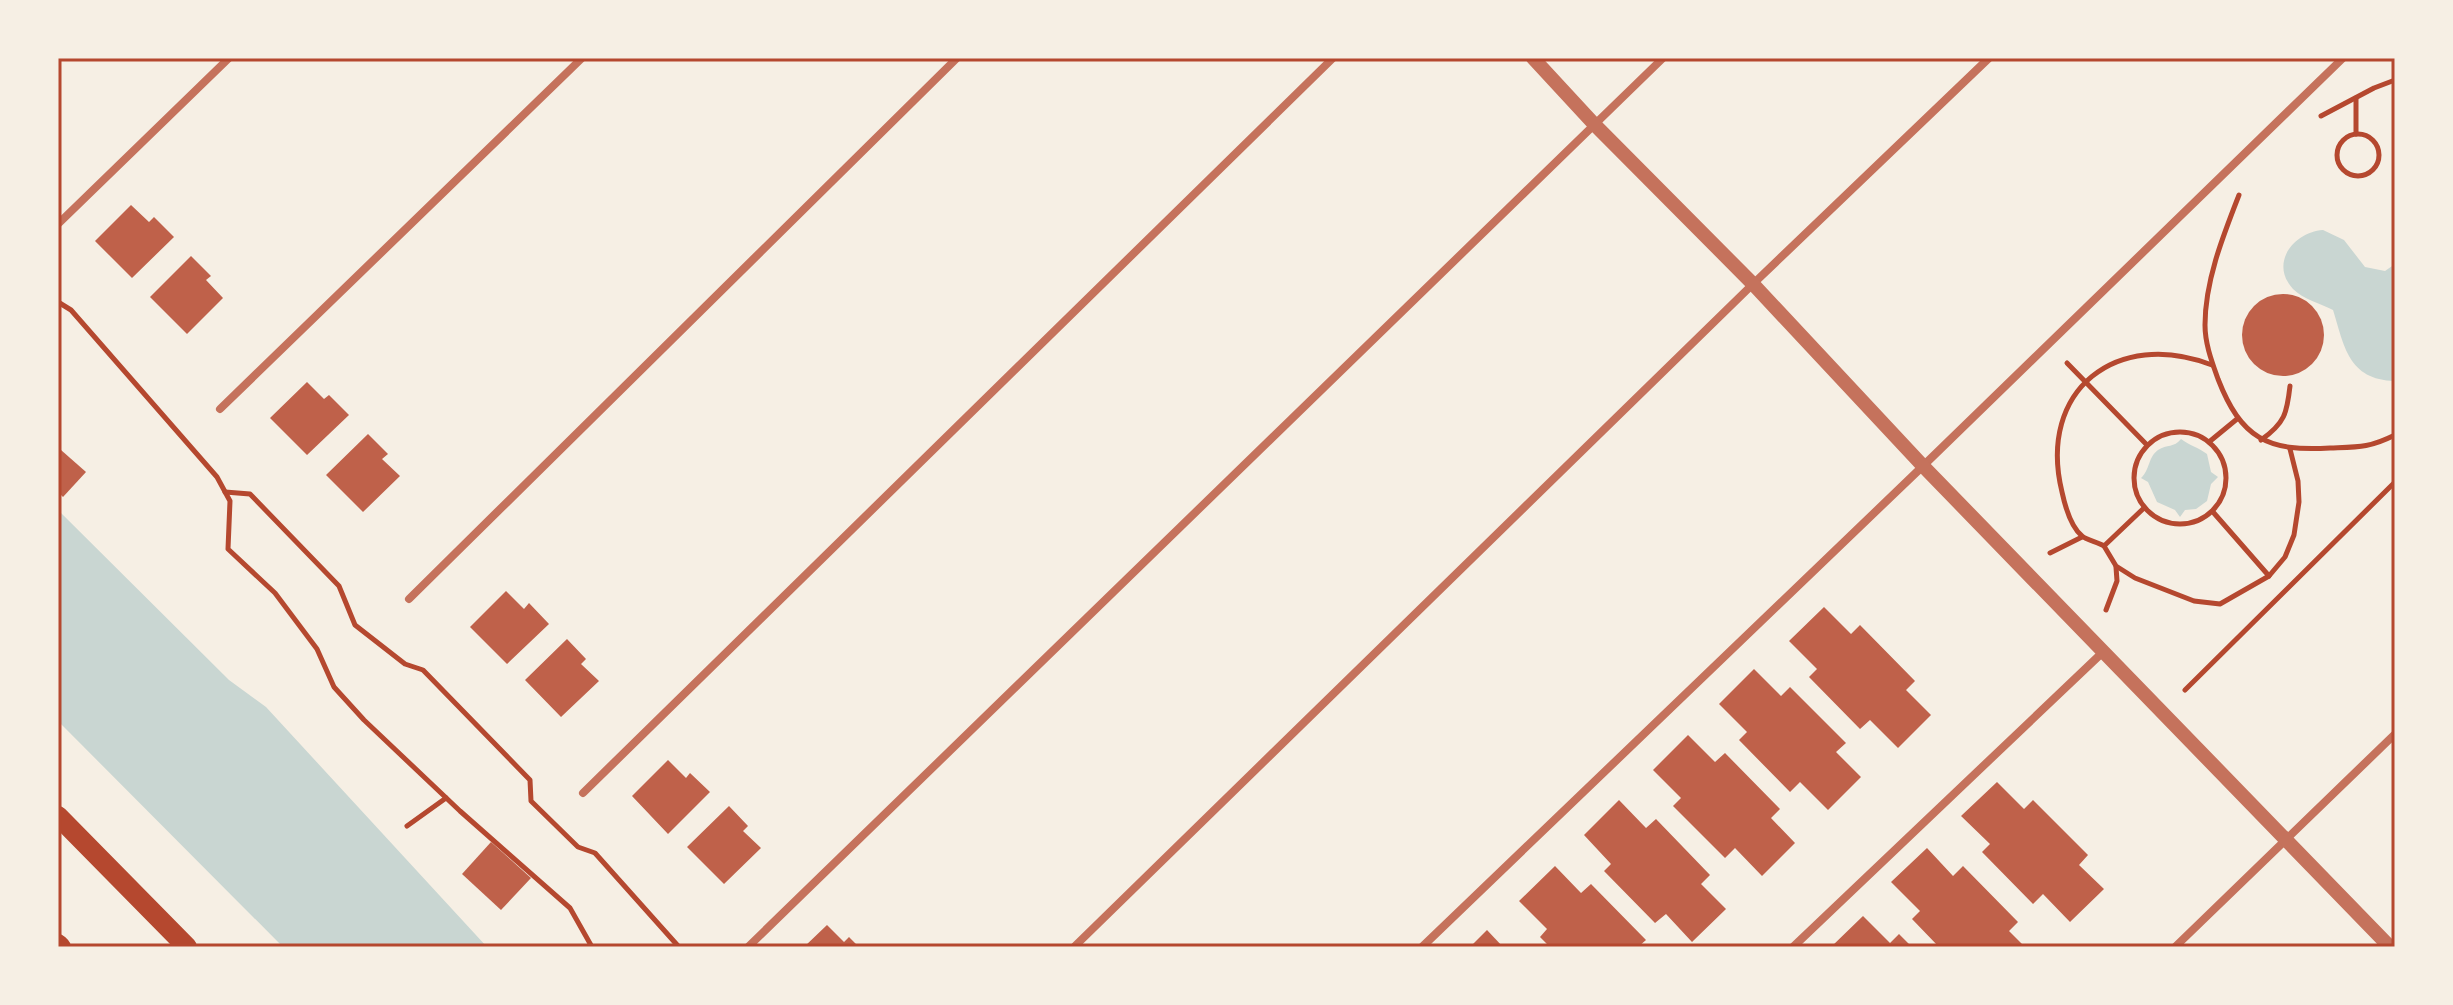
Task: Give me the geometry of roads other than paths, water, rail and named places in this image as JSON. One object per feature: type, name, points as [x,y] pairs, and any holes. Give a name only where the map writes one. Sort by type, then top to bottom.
[{"type":"main road","points":[[58,816],[187,947]]},
{"type":"street","points":[[58,224],[229,58]]},
{"type":"street","points":[[220,409],[582,58]]},
{"type":"street","points":[[409,599],[957,58]]},
{"type":"street","points":[[583,793],[1333,58]]},
{"type":"street","points":[[1533,58],[2390,947]]},
{"type":"street","points":[[748,947],[1663,58]]},
{"type":"street","points":[[1074,947],[1989,58]]},
{"type":"street","points":[[1422,947],[2343,58]]},
{"type":"street","points":[[1793,947],[2103,652]]},
{"type":"street","points":[[2175,947],[2395,734]]}]
